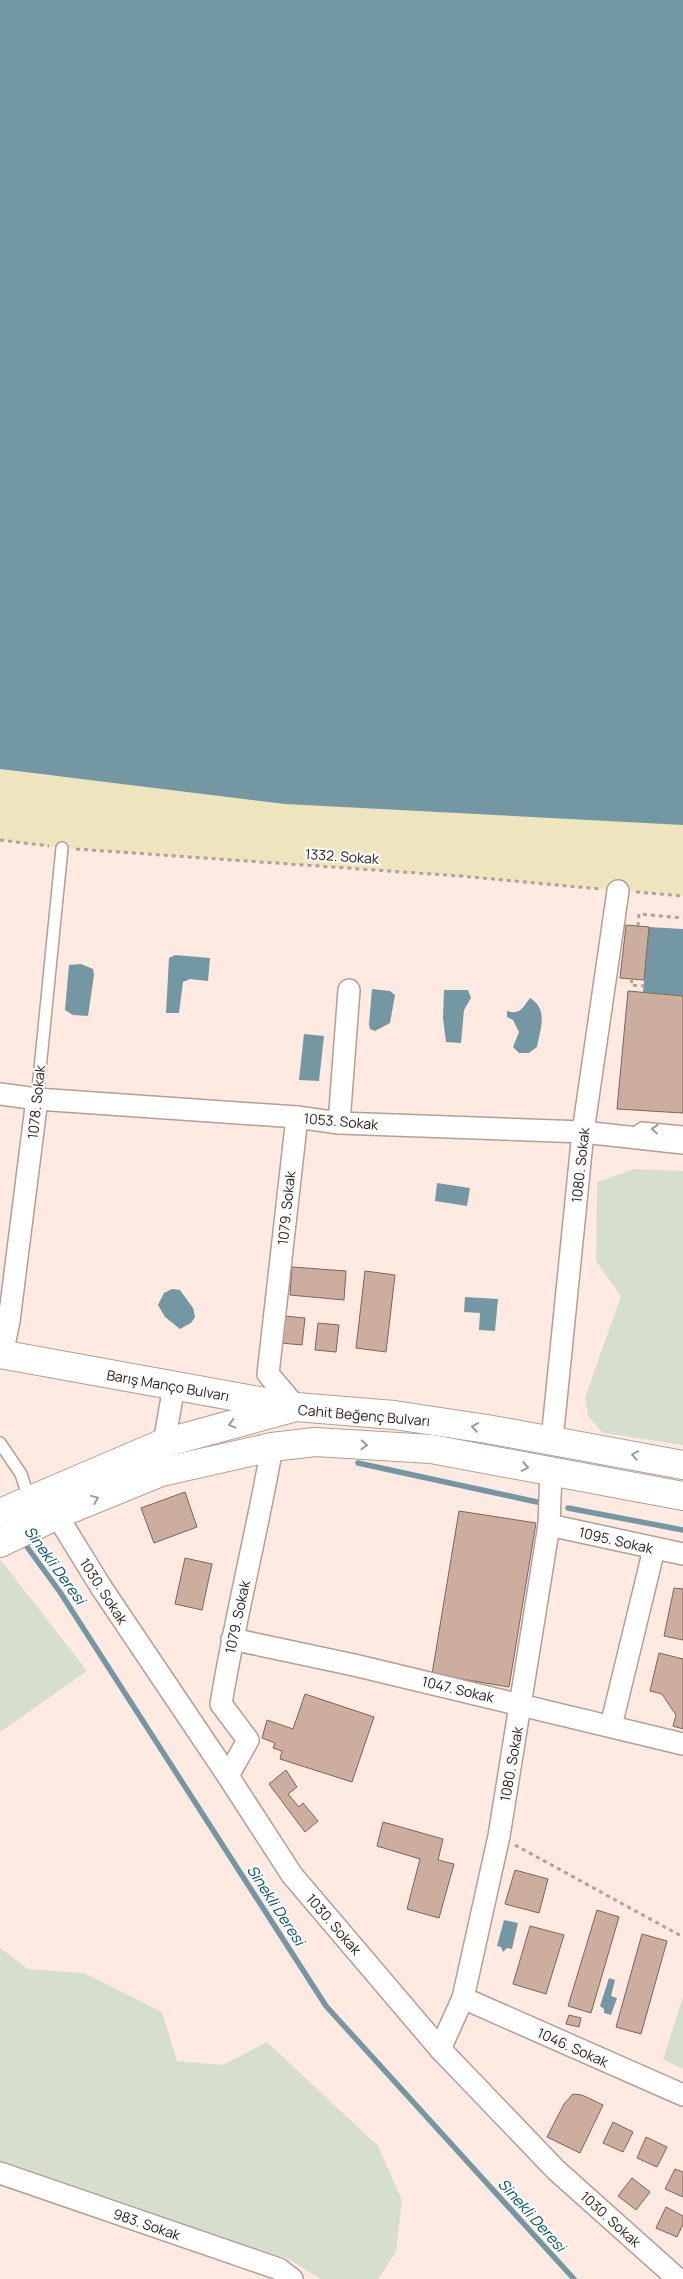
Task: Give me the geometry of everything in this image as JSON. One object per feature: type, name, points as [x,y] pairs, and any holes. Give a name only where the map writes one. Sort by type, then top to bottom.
[{"type":"main road","name":"Barış Manço Bulvarı","points":[[1,1355],[296,1407]]},
{"type":"main road","name":"Cahit Beğenç Bulvarı","points":[[16,1505],[164,1443],[296,1407],[394,1415],[552,1440],[683,1464]]},
{"type":"main road","points":[[296,1407],[316,1442]]},
{"type":"main road","name":"Cahit Beğenç Bulvarı","points":[[0,1543],[63,1512],[161,1472],[272,1447],[316,1442],[431,1449],[683,1496]]},
{"type":"street","name":"1080. Sokak","points":[[552,1440],[583,1132],[618,891]]},
{"type":"street","points":[[339,1123],[349,990]]},
{"type":"street","name":"1053. Sokak","points":[[0,1094],[37,1099],[297,1117],[339,1123],[583,1132],[683,1143]]},
{"type":"street","name":"1078. Sokak","points":[[1,1355],[9,1321],[37,1099]]},
{"type":"street","name":"1079. Sokak","points":[[296,1407],[268,1374],[297,1117]]},
{"type":"street","points":[[164,1443],[174,1386]]},
{"type":"street","name":"1079. Sokak","points":[[228,1776],[248,1740],[221,1704],[232,1639],[262,1506],[272,1447]]},
{"type":"street","name":"1080. Sokak","points":[[440,2049],[463,1998],[498,1836],[522,1704],[549,1526],[551,1472]]},
{"type":"street","name":"1030. Sokak","points":[[63,1512],[64,1527],[101,1587],[292,1875],[440,2049],[556,2170],[678,2279]]},
{"type":"street","name":"1095. Sokak","points":[[549,1526],[683,1554]]},
{"type":"street","points":[[612,1726],[654,1549]]},
{"type":"street","name":"1047. Sokak","points":[[232,1639],[354,1664],[683,1744]]},
{"type":"street","name":"1046. Sokak","points":[[463,1998],[683,2096]]},
{"type":"street","name":"983. Sokak","points":[[0,2173],[279,2269],[292,2279]]},
{"type":"lane","name":"1078. Sokak","points":[[37,1099],[62,848]]},
{"type":"lane","points":[[630,1137],[642,1128],[683,1132]]},
{"type":"lane","points":[[0,1444],[21,1474],[16,1505]]},
{"type":"path","name":"1332. Sokak","points":[[0,840],[62,848],[460,876],[683,896]]},
{"type":"path","points":[[638,926],[639,914],[683,918]]},
{"type":"path","points":[[632,979],[631,985],[644,986]]},
{"type":"path","points":[[498,1836],[683,1938]]},
{"type":"green space","points":[[634,1169],[683,1171],[683,1445],[603,1433],[588,1416],[585,1398],[621,1296],[596,1261],[597,1182]]},
{"type":"green space","points":[[0,1559],[87,1671],[0,1732]]},
{"type":"green space","points":[[0,1948],[28,1969],[84,1973],[162,2012],[177,2061],[223,2065],[267,2042],[378,2146],[402,2200],[396,2252],[378,2279],[321,2279],[286,2258],[94,2200],[0,2163]]},
{"type":"green space","points":[[683,1997],[683,2069],[663,2059]]},
{"type":"sand","points":[[0,769],[40,775],[683,825],[683,896],[460,876],[62,848],[0,840]]},
{"type":"water","points":[[0,0],[683,0],[683,825],[285,804],[0,769]]},
{"type":"water","points":[[649,927],[683,929],[683,996],[643,992]]},
{"type":"water","points":[[175,955],[210,958],[208,981],[190,979],[183,982],[179,1013],[166,1013],[169,958]]},
{"type":"water","points":[[81,964],[93,969],[94,975],[88,1016],[73,1015],[65,1010],[69,965]]},
{"type":"water","points":[[372,989],[390,991],[395,995],[390,1023],[375,1031],[370,1029],[369,1024]]},
{"type":"water","points":[[444,990],[468,990],[471,998],[464,1010],[461,1043],[446,1042],[443,1018]]},
{"type":"water","points":[[530,998],[540,1008],[542,1020],[540,1034],[537,1047],[529,1053],[519,1053],[513,1047],[519,1032],[513,1020],[507,1017],[507,1011],[518,1011],[523,1008]]},
{"type":"water","points":[[304,1034],[324,1036],[319,1081],[299,1080]]},
{"type":"water","points":[[437,1183],[470,1188],[467,1206],[435,1201]]},
{"type":"water","points":[[172,1289],[180,1290],[193,1308],[195,1317],[191,1323],[180,1329],[165,1317],[158,1305],[164,1293]]},
{"type":"water","points":[[465,1297],[498,1299],[495,1331],[479,1330],[480,1313],[464,1312]]},
{"type":"water","points":[[504,1920],[518,1923],[512,1949],[507,1948],[503,1952],[501,1947],[497,1946]]},
{"type":"water","points":[[609,1978],[615,1980],[611,1996],[617,1998],[611,2015],[604,2013],[604,2009],[600,2006]]},
{"type":"building","points":[[626,925],[649,927],[644,980],[620,978]]},
{"type":"building","points":[[628,991],[683,996],[683,1113],[617,1109]]},
{"type":"building","points":[[292,1267],[346,1271],[344,1300],[290,1295]]},
{"type":"building","points":[[365,1271],[395,1275],[386,1352],[356,1348]]},
{"type":"building","points":[[284,1316],[305,1318],[302,1345],[281,1343]]},
{"type":"building","points":[[318,1323],[339,1325],[336,1352],[315,1350]]},
{"type":"building","points":[[185,1492],[197,1527],[154,1543],[141,1508]]},
{"type":"building","points":[[459,1511],[536,1523],[509,1687],[432,1674]]},
{"type":"building","points":[[185,1558],[212,1564],[202,1610],[175,1604]]},
{"type":"building","points":[[674,1588],[683,1589],[683,1640],[664,1636]]},
{"type":"building","points":[[659,1653],[683,1659],[683,1729],[673,1726],[676,1715],[662,1694],[650,1691]]},
{"type":"building","points":[[305,1694],[374,1717],[352,1782],[280,1759],[282,1751],[273,1748],[275,1743],[262,1738],[267,1720],[293,1729]]},
{"type":"building","points":[[286,1770],[297,1787],[288,1794],[299,1807],[303,1803],[318,1821],[305,1832],[269,1784]]},
{"type":"building","points":[[383,1822],[443,1839],[438,1860],[454,1864],[439,1918],[407,1909],[420,1859],[377,1846]]},
{"type":"building","points":[[515,1870],[548,1879],[539,1913],[505,1904]]},
{"type":"building","points":[[597,1910],[619,1917],[591,2013],[568,2006]]},
{"type":"building","points":[[530,1926],[564,1935],[546,1994],[513,1984]]},
{"type":"building","points":[[642,1934],[667,1941],[641,2034],[616,2027]]},
{"type":"building","points":[[569,2015],[581,2018],[579,2027],[566,2024]]},
{"type":"building","points":[[573,2094],[582,2095],[603,2105],[580,2153],[547,2137],[564,2104]]},
{"type":"building","points":[[613,2122],[633,2132],[623,2152],[603,2143]]},
{"type":"building","points":[[646,2137],[667,2147],[657,2167],[637,2158]]},
{"type":"building","points":[[675,2169],[683,2172],[683,2197],[665,2189]]},
{"type":"building","points":[[632,2178],[650,2192],[636,2210],[618,2196]]},
{"type":"building","points":[[666,2207],[683,2216],[683,2224],[677,2237],[656,2228]]},
{"type":"waterway","points":[[358,1463],[537,1502]]},
{"type":"waterway","points":[[568,1508],[683,1530]]},
{"type":"waterway","name":"Sinekli Deresi","points":[[22,1540],[60,1592],[326,2006],[574,2279]]}]
